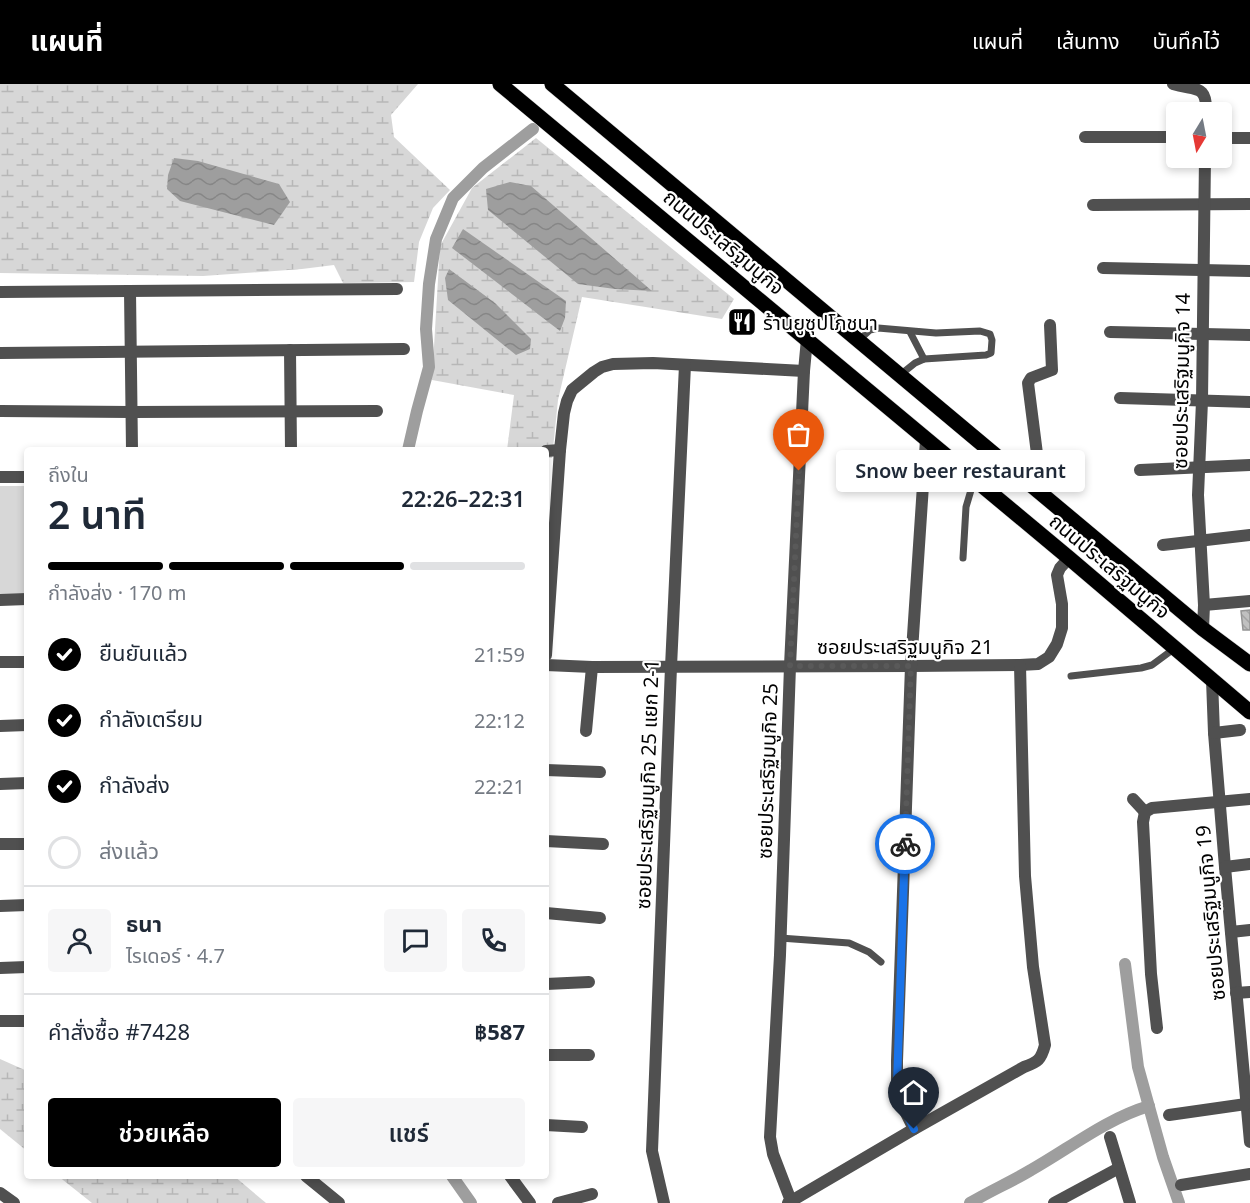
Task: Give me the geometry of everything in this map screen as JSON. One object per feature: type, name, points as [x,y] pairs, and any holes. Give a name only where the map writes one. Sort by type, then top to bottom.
[{"type":"main road","name":"ถนนประเสริฐมนูกิจ","points":[[500,84],[1069,558],[1250,712]]},
{"type":"main road","name":"ถนนประเสริฐมนูกิจ","points":[[552,84],[1203,629],[1250,664]]},
{"type":"street","points":[[1173,84],[1203,92],[1206,102]]},
{"type":"street","points":[[1085,137],[1166,138]]},
{"type":"street","points":[[1232,138],[1250,138]]},
{"type":"street","name":"ซอยประเสริฐมนูกิจ 14","points":[[1203,629],[1198,468],[1202,401],[1205,168]]},
{"type":"street","points":[[1094,205],[1250,204]]},
{"type":"street","points":[[1104,268],[1250,271]]},
{"type":"street","points":[[0,292],[397,290]]},
{"type":"street","points":[[130,291],[132,447]]},
{"type":"street","points":[[1041,494],[1028,383],[1031,378],[1052,370],[1050,325]]},
{"type":"street","points":[[1110,332],[1250,335]]},
{"type":"street","name":"ซอยประเสริฐมนูกิจ 25","points":[[789,1202],[773,1154],[770,1137],[790,666],[807,339]]},
{"type":"street","points":[[0,353],[404,349]]},
{"type":"street","points":[[290,350],[291,447]]},
{"type":"street","points":[[549,611],[560,450],[564,413],[572,390],[594,372],[613,363],[804,371]]},
{"type":"street","name":"ซอยประเสริฐมนูกิจ 25 แยก 2-1","points":[[664,1203],[652,1151],[685,365]]},
{"type":"street","points":[[1120,398],[1250,402]]},
{"type":"street","points":[[0,411],[377,411]]},
{"type":"street","points":[[914,1129],[904,1109],[897,1077],[911,666],[926,440]]},
{"type":"street","points":[[549,451],[560,450]]},
{"type":"street","points":[[1140,470],[1250,465]]},
{"type":"street","points":[[0,477],[24,477]]},
{"type":"street","points":[[1163,544],[1250,535]]},
{"type":"street","name":"ซอยประเสริฐมนูกิจ 21","points":[[549,665],[671,667],[1020,666],[1038,664],[1048,657],[1057,644],[1062,628],[1062,604],[1058,575],[1060,568],[1069,558]]},
{"type":"street","points":[[0,600],[24,599]]},
{"type":"street","points":[[1204,605],[1250,601]]},
{"type":"street","points":[[0,662],[24,662]]},
{"type":"street","points":[[585,731],[592,666]]},
{"type":"street","points":[[789,1202],[914,1129],[1036,1062],[1042,1055],[1045,1045],[1033,967],[1025,876],[1020,666]]},
{"type":"street","name":"ซอยประเสริฐมนูกิจ 19","points":[[1212,680],[1225,867],[1236,993],[1246,1061],[1246,1104],[1250,1138]]},
{"type":"street","points":[[0,726],[24,725]]},
{"type":"street","points":[[1214,733],[1240,730]]},
{"type":"street","points":[[549,770],[600,772]]},
{"type":"street","points":[[0,784],[24,783]]},
{"type":"street","points":[[1133,799],[1145,812]]},
{"type":"street","points":[[1157,1028],[1150,974],[1143,822],[1145,812],[1152,808],[1250,799]]},
{"type":"street","points":[[549,841],[603,844]]},
{"type":"street","points":[[0,844],[24,844]]},
{"type":"street","points":[[1225,867],[1250,864]]},
{"type":"street","points":[[0,906],[24,905]]},
{"type":"street","points":[[549,913],[600,918]]},
{"type":"street","points":[[1231,932],[1250,930]]},
{"type":"street","points":[[0,968],[24,968]]},
{"type":"street","points":[[549,984],[589,982]]},
{"type":"street","points":[[1236,993],[1250,992]]},
{"type":"street","points":[[0,1021],[24,1021]]},
{"type":"street","points":[[549,1055],[589,1055]]},
{"type":"street","points":[[1169,1115],[1246,1104]]},
{"type":"street","points":[[549,1125],[582,1127]]},
{"type":"street","points":[[1110,1137],[1130,1203]]},
{"type":"street","points":[[1054,1203],[1119,1168]]},
{"type":"street","points":[[1181,1185],[1250,1174]]},
{"type":"street","points":[[310,1179],[339,1203]]},
{"type":"street","points":[[512,1179],[530,1203]]},
{"type":"street","points":[[0,1193],[14,1203]]},
{"type":"street","points":[[558,1203],[592,1194]]},
{"type":"lane","points":[[859,340],[870,330],[878,328],[936,333],[980,331],[990,334],[992,349],[991,353],[986,356],[924,359],[900,375]]},
{"type":"lane","points":[[910,332],[924,359]]},
{"type":"lane","points":[[963,558],[966,507],[974,480]]},
{"type":"lane","points":[[1071,676],[1141,668],[1152,665],[1174,648]]},
{"type":"lane","points":[[780,938],[849,943],[870,952],[881,962]]},
{"type":"green space","points":[[0,84],[418,84],[391,115],[394,137],[450,190],[433,208],[419,242],[414,282],[343,283],[334,265],[203,276],[0,273]]},
{"type":"green space","points":[[536,138],[734,299],[722,319],[582,297],[558,400],[552,458],[549,458],[549,447],[507,447],[514,395],[432,380],[440,246],[472,188]]},
{"type":"green space","points":[[0,486],[24,486],[24,603],[0,603]]},
{"type":"green space","points":[[0,1059],[24,1070],[24,1149],[0,1129]]},
{"type":"green space","points":[[62,1179],[238,1179],[266,1203],[92,1203]]},
{"type":"water","points":[[174,158],[198,161],[279,184],[290,202],[274,225],[180,201],[167,189],[168,175]]},
{"type":"water","points":[[510,182],[531,186],[652,291],[578,284],[488,210],[486,189]]},
{"type":"water","points":[[463,229],[566,301],[565,318],[560,331],[452,248]]},
{"type":"water","points":[[449,269],[495,303],[531,339],[530,349],[516,355],[448,300],[445,278]]},
{"type":"building","points":[[1250,610],[1250,630],[1243,630],[1241,611]]},
{"type":"waterway","points":[[409,447],[429,367],[426,329],[429,284],[436,239],[453,198],[483,168],[533,129]]},
{"type":"waterway","points":[[1125,964],[1138,1067],[1163,1157],[1179,1203]]},
{"type":"waterway","points":[[970,1203],[1103,1126],[1149,1106]]},
{"type":"waterway","points":[[454,1179],[471,1203]]},
{"type":"way so far","points":[[799,471],[790,666],[911,666],[905,844]]},
{"type":"place","name":"ร้านยูซุปโภชนา","points":[[742,322]]},
{"type":"place","name":"Snow beer restaurant","points":[[799,471]]},
{"type":"route","points":[[905,844],[897,1085],[904,1109],[914,1129]]}]
